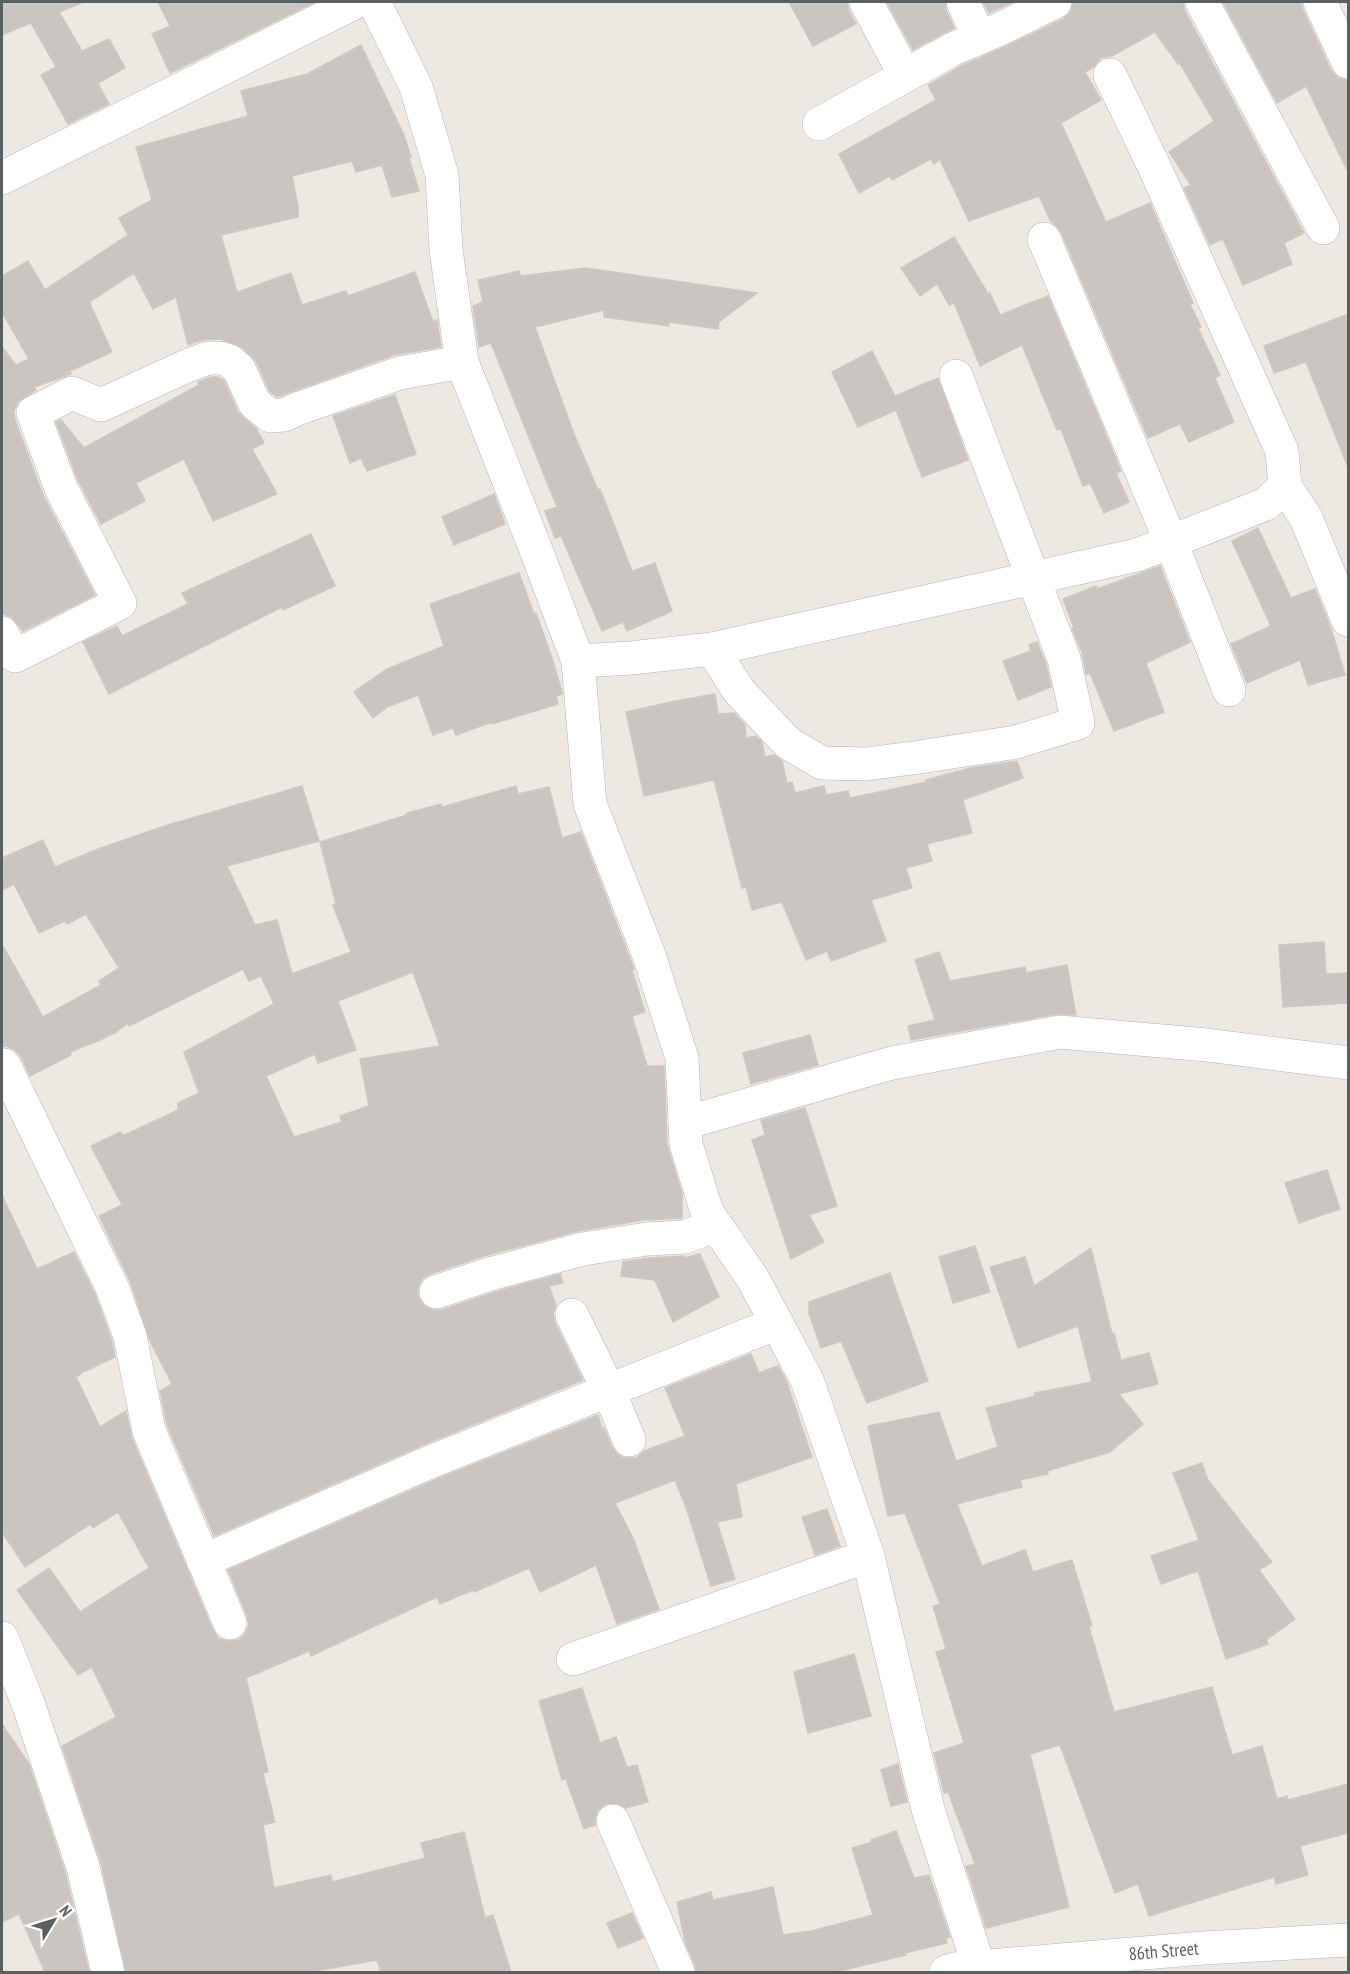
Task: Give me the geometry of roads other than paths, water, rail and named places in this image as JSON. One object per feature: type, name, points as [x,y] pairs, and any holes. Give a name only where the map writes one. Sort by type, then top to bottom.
[{"type":"street","points":[[2,178],[356,2]]},
{"type":"street","points":[[374,2],[416,87],[442,175],[446,250],[462,362],[578,661],[590,804],[650,955],[682,1058],[686,1144],[693,1167],[707,1212],[753,1279],[807,1380],[868,1556],[928,1809],[979,1967]]},
{"type":"street","points":[[867,2],[905,75]]},
{"type":"street","points":[[963,2],[980,37]]},
{"type":"street","points":[[819,124],[905,75],[1055,2]]},
{"type":"street","points":[[1202,2],[1323,228]]},
{"type":"street","points":[[1320,2],[1348,62]]},
{"type":"street","points":[[1110,75],[1153,164],[1282,451],[1285,486],[1306,518],[1348,620]]},
{"type":"street","points":[[1044,238],[1171,542],[1229,690]]},
{"type":"street","points":[[2,633],[15,656],[120,603],[61,488],[33,413],[72,393],[101,405],[208,358],[230,361],[239,369],[255,404],[271,416],[284,416],[297,408],[400,373],[462,362]]},
{"type":"street","points":[[712,650],[739,691],[788,743],[822,763],[866,764],[920,757],[1016,742],[1078,723],[1064,659],[956,376]]},
{"type":"street","points":[[578,661],[712,650],[1137,555],[1266,504],[1285,486]]},
{"type":"street","points":[[686,1123],[892,1063],[1060,1032],[1207,1045],[1348,1063]]},
{"type":"street","points":[[4,1065],[112,1287],[129,1336],[149,1431],[230,1623]]},
{"type":"street","points":[[436,1292],[489,1274],[583,1249],[647,1239],[685,1237],[716,1225]]},
{"type":"street","points":[[572,1315],[609,1391],[629,1440]]},
{"type":"street","points":[[203,1561],[430,1462],[777,1323]]},
{"type":"street","points":[[573,1659],[868,1556]]},
{"type":"street","points":[[2,1638],[28,1703],[83,1867],[108,1972]]},
{"type":"street","points":[[613,1821],[678,1972]]},
{"type":"street","name":"86th Street","points":[[945,1972],[979,1967],[1219,1960],[1348,1940]]}]
